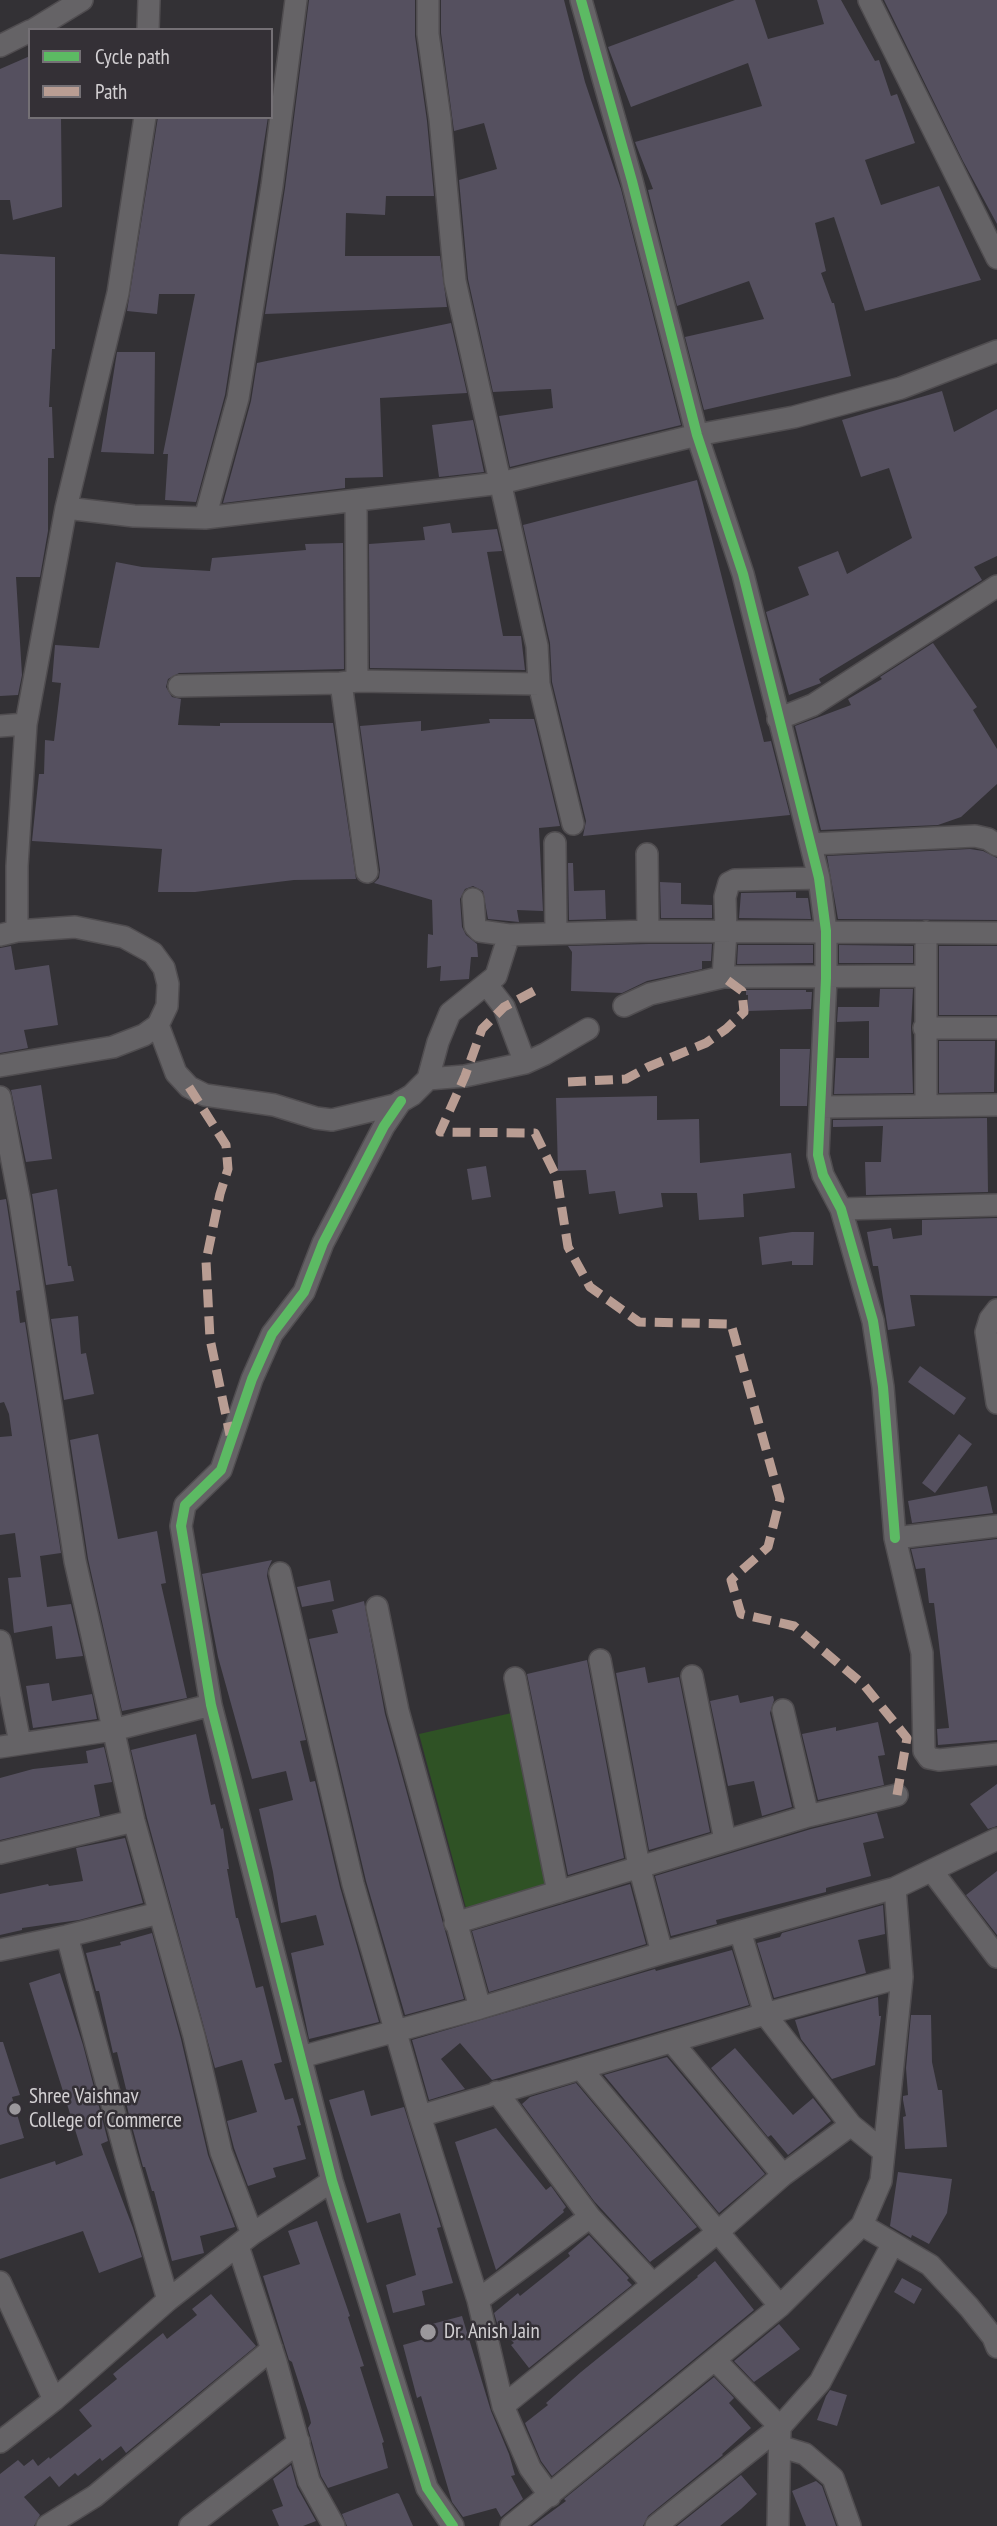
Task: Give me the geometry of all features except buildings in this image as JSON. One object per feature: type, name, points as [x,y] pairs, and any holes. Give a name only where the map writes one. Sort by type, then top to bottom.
[{"type":"street","points":[[148,28],[149,0]]},
{"type":"street","points":[[205,518],[238,398],[272,186],[296,0]]},
{"type":"street","points":[[428,0],[428,34],[440,119],[456,281],[537,646],[539,684],[573,824]]},
{"type":"street","points":[[581,0],[632,181],[697,435],[743,574],[819,878],[826,931],[826,978],[818,1154],[823,1175],[841,1209],[873,1321],[883,1387],[895,1538],[922,1653],[924,1751],[929,1758],[939,1760],[997,1754]]},
{"type":"street","points":[[869,0],[995,248]]},
{"type":"street","points":[[36,28],[77,2]]},
{"type":"street","points":[[0,46],[28,32]]},
{"type":"street","points":[[0,1066],[113,1047],[144,1035],[158,1026],[167,1006],[168,984],[164,968],[153,953],[124,937],[75,927],[9,933],[8,866],[26,724],[66,508],[118,293],[145,119]]},
{"type":"street","points":[[66,508],[134,516],[205,518],[501,483],[697,435],[794,417],[901,388],[997,351]]},
{"type":"street","points":[[356,500],[349,682],[367,872]]},
{"type":"street","points":[[778,719],[813,705],[997,586]]},
{"type":"street","points":[[179,685],[349,682],[539,684]]},
{"type":"street","points":[[0,726],[26,724]]},
{"type":"street","points":[[812,844],[975,836],[988,839],[997,845]]},
{"type":"street","points":[[555,843],[556,933]]},
{"type":"street","points":[[647,854],[648,931]]},
{"type":"street","points":[[723,977],[725,897],[729,883],[735,880],[819,878]]},
{"type":"street","points":[[473,899],[475,926],[507,944],[556,933],[997,933]]},
{"type":"street","points":[[926,932],[926,1105]]},
{"type":"street","points":[[158,1026],[176,1073],[188,1087],[205,1096],[275,1105],[316,1118],[332,1120],[395,1105],[412,1095],[428,1079],[438,1042],[450,1013],[491,981],[507,944]]},
{"type":"street","points":[[624,1006],[650,994],[723,977],[924,976]]},
{"type":"street","points":[[491,981],[504,1007],[524,1063]]},
{"type":"street","points":[[924,1028],[997,1028]]},
{"type":"street","points":[[428,1079],[465,1076],[524,1063],[587,1029]]},
{"type":"street","points":[[0,1097],[20,1203],[75,1561],[134,1821],[194,2036],[272,2350],[309,2482],[334,2526]]},
{"type":"street","points":[[401,1101],[384,1126],[323,1243],[304,1292],[272,1334],[252,1380],[220,1470],[185,1505],[181,1526],[211,1705],[332,2181],[427,2488],[453,2526]]},
{"type":"street","points":[[822,1107],[997,1105]]},
{"type":"street","points":[[841,1209],[997,1205]]},
{"type":"street","points":[[997,1310],[990,1318],[986,1332],[997,1403]]},
{"type":"street","points":[[895,1538],[997,1525]]},
{"type":"street","points":[[280,1573],[354,1884],[420,2116],[478,2300],[503,2406],[530,2468],[550,2496]]},
{"type":"street","points":[[377,1606],[398,1711],[480,2008]]},
{"type":"street","points":[[1,1650],[10,1745],[113,1730],[211,1705]]},
{"type":"street","points":[[600,1660],[639,1866],[662,1953]]},
{"type":"street","points":[[692,1676],[725,1840]]},
{"type":"street","points":[[515,1678],[558,1892]]},
{"type":"street","points":[[783,1710],[808,1816]]},
{"type":"street","points":[[456,1923],[725,1840],[808,1816],[897,1795]]},
{"type":"street","points":[[0,1853],[134,1821]]},
{"type":"street","points":[[301,2057],[895,1888],[994,1847]]},
{"type":"street","points":[[932,1871],[997,1957]]},
{"type":"street","points":[[511,2526],[780,2306],[862,2225],[881,2181],[902,1977],[895,1888]]},
{"type":"street","points":[[0,1950],[159,1913]]},
{"type":"street","points":[[740,1931],[765,2014],[851,2125],[884,2152]]},
{"type":"street","points":[[67,1936],[168,2300]]},
{"type":"street","points":[[420,2116],[765,2014],[902,1977]]},
{"type":"street","points":[[673,2043],[783,2175]]},
{"type":"street","points":[[582,2070],[780,2306]]},
{"type":"street","points":[[497,2092],[590,2217],[653,2284]]},
{"type":"street","points":[[503,2406],[719,2231],[783,2175],[851,2125]]},
{"type":"street","points":[[0,2442],[54,2400],[168,2300],[245,2240],[332,2181]]},
{"type":"street","points":[[478,2300],[590,2217]]},
{"type":"street","points":[[862,2225],[930,2265],[996,2339]]},
{"type":"street","points":[[656,2526],[779,2437],[820,2382],[892,2245]]},
{"type":"street","points":[[0,2282],[54,2400]]},
{"type":"street","points":[[47,2526],[95,2496],[272,2350]]},
{"type":"street","points":[[715,2360],[779,2437],[805,2454],[833,2478],[850,2526]]},
{"type":"street","points":[[778,2526],[779,2437]]},
{"type":"street","points":[[190,2526],[299,2442]]},
{"type":"green space","points":[[516,1712],[552,1892],[467,1912],[419,1734]]},
{"type":"marked path","points":[[568,1082],[626,1079],[706,1043],[744,1012],[742,991],[723,977]]},
{"type":"marked path","points":[[534,991],[504,1007],[482,1029],[440,1132],[535,1133],[557,1178],[568,1247],[590,1287],[639,1322],[731,1324],[780,1499],[768,1547],[731,1580],[741,1614],[794,1626],[864,1685],[907,1738],[897,1795]]},
{"type":"marked path","points":[[189,1087],[226,1145],[228,1169],[206,1261],[210,1339],[230,1435]]},
{"type":"cycle path","points":[[581,0],[632,181],[697,435],[743,574],[819,878],[826,931],[826,978],[818,1155],[823,1175],[841,1209],[873,1321],[883,1387],[895,1538]]},
{"type":"cycle path","points":[[401,1101],[384,1126],[323,1243],[304,1292],[272,1334],[252,1379],[221,1470],[185,1505],[181,1526],[211,1705],[332,2181],[427,2488],[453,2526]]},
{"type":"place","name":"Shree Vaishnav College of Commerce","points":[[15,2109]]},
{"type":"place","name":"Dr. Anish Jain","points":[[428,2332]]}]
